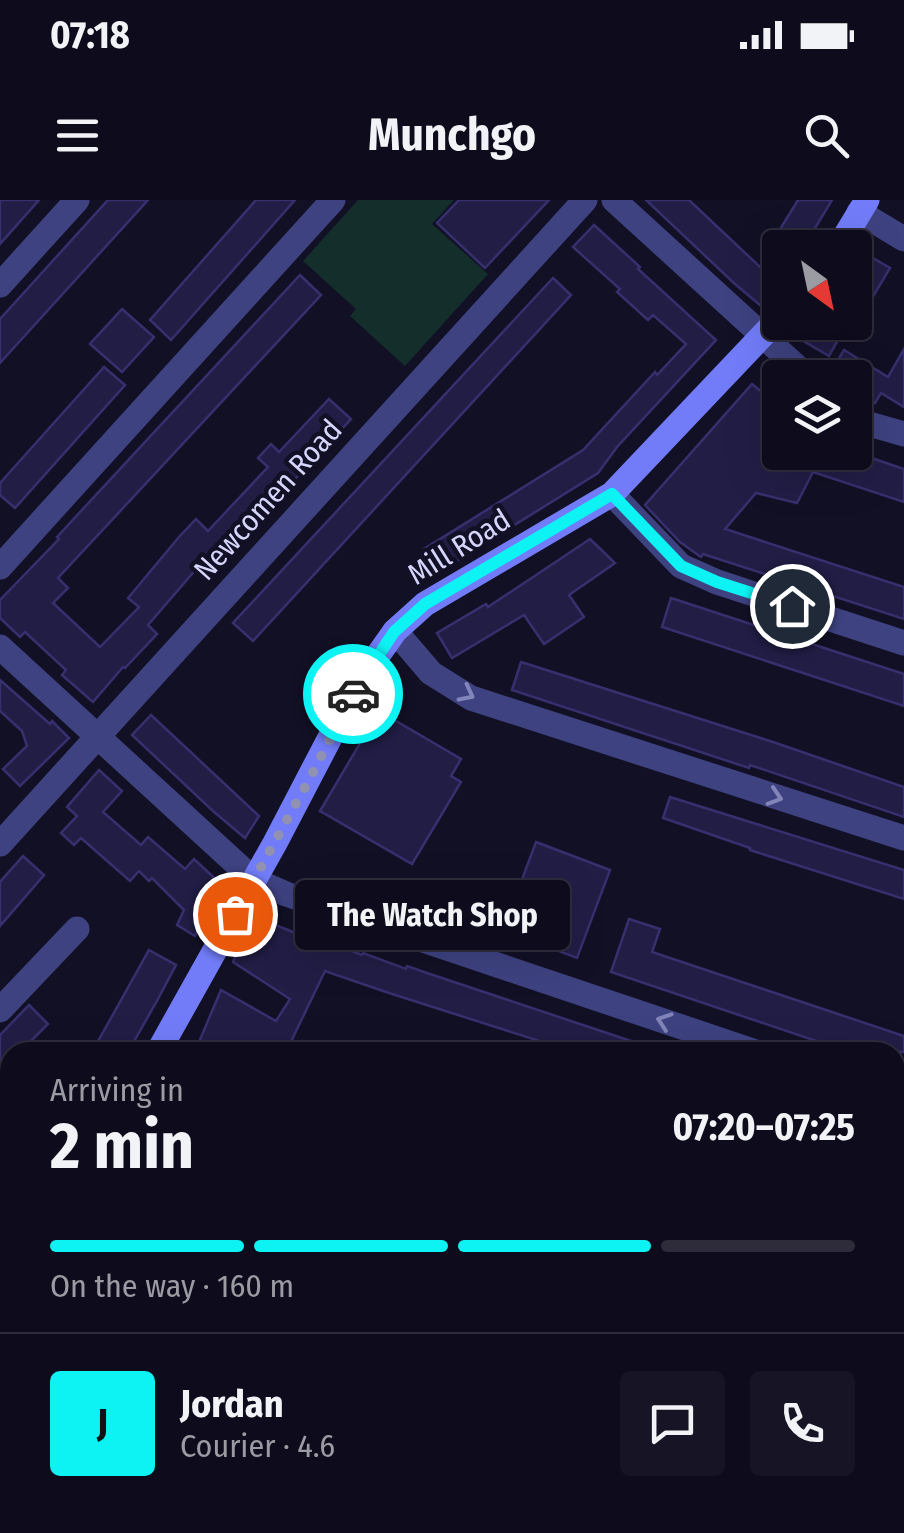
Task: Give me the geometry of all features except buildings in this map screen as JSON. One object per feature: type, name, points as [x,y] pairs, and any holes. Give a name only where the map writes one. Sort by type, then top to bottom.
[{"type":"street","points":[[0,285],[77,200]]},
{"type":"street","points":[[0,567],[333,200]]},
{"type":"street","name":"Newcomen Road","points":[[0,844],[584,200]]},
{"type":"street","points":[[614,200],[762,318]]},
{"type":"street","points":[[849,230],[863,206],[904,239]]},
{"type":"street","name":"Mill Road","points":[[166,1042],[359,682],[394,632],[425,604],[612,494],[762,336]]},
{"type":"street","points":[[872,425],[904,434]]},
{"type":"street","points":[[612,494],[681,566],[717,582],[904,643]]},
{"type":"street","points":[[394,632],[432,673],[471,698],[904,838]]},
{"type":"street","points":[[0,647],[254,880],[726,1042]]},
{"type":"street","points":[[0,1010],[77,929]]},
{"type":"green space","points":[[358,200],[454,200],[432,224],[488,274],[405,366],[350,316],[356,309],[303,261]]},
{"type":"way so far","points":[[235,914],[353,694]]},
{"type":"place","name":"The Watch Shop","points":[[235,914]]},
{"type":"route","points":[[353,694],[394,632],[425,604],[612,494],[681,566],[792,606]]}]
